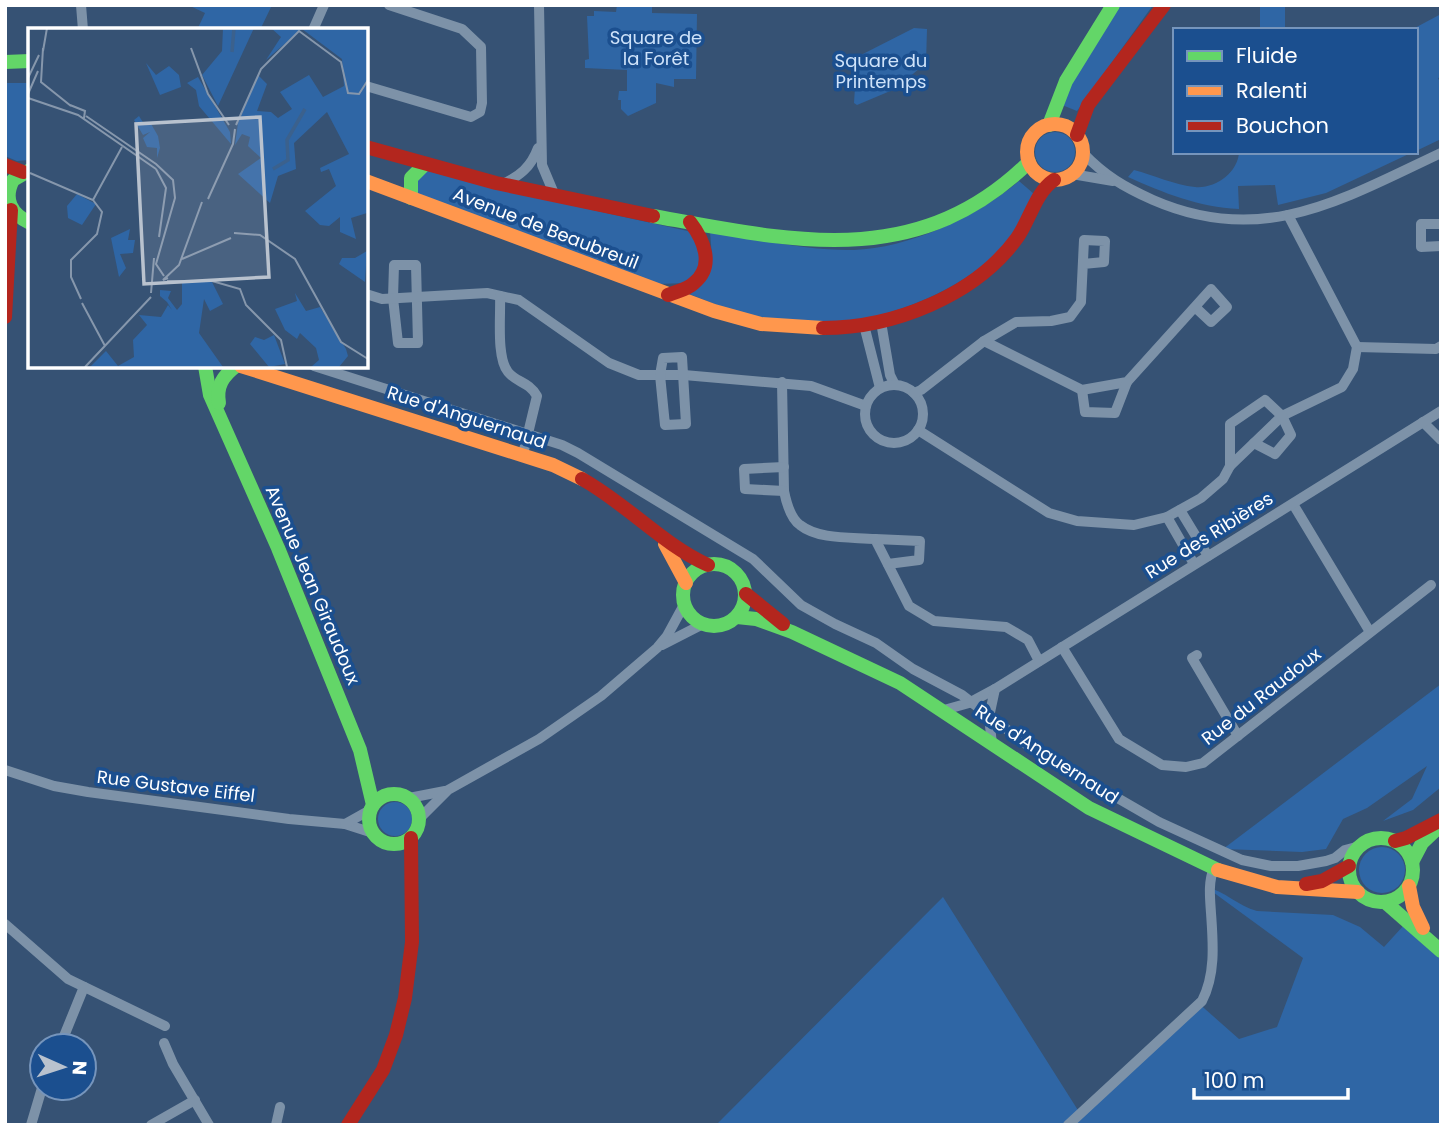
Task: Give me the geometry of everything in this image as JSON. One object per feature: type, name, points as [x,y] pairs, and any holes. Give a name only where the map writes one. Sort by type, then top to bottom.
[{"type":"main road","points":[[1049,125],[1066,81],[1113,5]]},
{"type":"main road","points":[[1077,135],[1088,105],[1164,5]]},
{"type":"main road","points":[[5,62],[28,61]]},
{"type":"main road","points":[[1065,126],[1077,135],[1083,153],[1078,168],[1072,174],[1055,180],[1039,174],[1030,162],[1028,153],[1032,138],[1042,127],[1065,126]]},
{"type":"main road","name":"Avenue de Beaubreuil","points":[[368,148],[501,185],[555,197],[690,222],[852,242],[889,237],[962,211],[1009,182],[1030,162]]},
{"type":"main road","points":[[411,198],[409,181],[414,172],[425,164]]},
{"type":"main road","points":[[5,165],[27,171]]},
{"type":"main road","points":[[5,317],[11,210],[7,188],[14,179],[27,171]]},
{"type":"main road","name":"Avenue de Beaubreuil","points":[[368,182],[668,295],[758,324],[808,329],[864,326],[881,322],[920,309],[961,288],[1006,252],[1028,223],[1046,186],[1055,180]]},
{"type":"main road","points":[[11,210],[28,223]]},
{"type":"main road","points":[[668,295],[694,285],[706,269],[707,250],[690,222]]},
{"type":"main road","points":[[8,254],[18,232],[28,224]]},
{"type":"main road","name":"Avenue Jean Giraudoux","points":[[205,368],[210,395],[278,548],[365,764],[372,807]]},
{"type":"main road","name":"Avenue Jean Giraudoux","points":[[223,422],[217,396],[218,383],[226,373],[235,368]]},
{"type":"main road","name":"Rue d'Anguernaud","points":[[245,368],[523,454],[584,480],[625,506],[663,539],[694,559],[708,565],[723,565],[732,569],[739,576],[746,594],[792,632]]},
{"type":"main road","name":"Rue d'Anguernaud","points":[[663,539],[686,583]]},
{"type":"main road","points":[[703,624],[691,616],[683,597],[686,583],[695,570],[708,565]]},
{"type":"main road","points":[[737,617],[742,610],[746,594]]},
{"type":"main road","name":"Rue d'Anguernaud","points":[[703,624],[719,626],[737,617],[756,619],[792,632],[900,683],[1090,808],[1214,868],[1277,887],[1358,892]]},
{"type":"main road","name":"Avenue Jean Giraudoux","points":[[365,764],[379,782],[402,796]]},
{"type":"main road","points":[[388,844],[404,842],[416,832],[419,818],[414,803],[402,796],[383,796],[372,807],[369,824],[373,833],[388,844],[408,868]]},
{"type":"main road","points":[[1395,841],[1406,850],[1412,862],[1409,886],[1399,897],[1385,902],[1370,900],[1358,892],[1351,880],[1349,866],[1360,846],[1377,838],[1395,841],[1441,820]]},
{"type":"main road","points":[[1412,862],[1422,844],[1441,825]]},
{"type":"main road","points":[[348,1125],[383,1070],[401,1015],[411,963],[412,920],[408,868],[411,838]]},
{"type":"main road","name":"Rue d'Anguernaud","points":[[1290,887],[1322,881],[1349,866]]},
{"type":"main road","points":[[1409,886],[1413,906],[1426,936]]},
{"type":"main road","points":[[1385,902],[1441,951]]},
{"type":"street","points":[[80,5],[82,28]]},
{"type":"street","points":[[314,28],[324,5]]},
{"type":"street","points":[[539,5],[542,165],[555,197]]},
{"type":"street","points":[[368,87],[471,117],[480,112],[481,47],[462,29],[394,6]]},
{"type":"street","points":[[501,185],[523,173],[533,163],[541,142]]},
{"type":"street","points":[[1083,153],[1115,182]]},
{"type":"street","points":[[1072,174],[1115,182],[1162,204],[1196,214],[1245,220],[1289,215],[1338,201],[1441,153]]},
{"type":"street","points":[[918,430],[1049,513],[1077,521],[1134,525],[1167,517],[1201,498],[1223,480],[1230,466],[1282,416],[1342,387],[1353,369],[1357,347],[1289,215]]},
{"type":"street","points":[[1441,224],[1422,224],[1421,247],[1441,246]]},
{"type":"street","points":[[914,393],[984,341],[1016,322],[1051,321],[1070,317],[1081,302],[1083,264]]},
{"type":"street","points":[[394,265],[416,265],[418,297],[418,343],[398,343],[393,298],[394,265]]},
{"type":"street","points":[[368,295],[382,299],[487,293],[519,300],[610,363],[639,375],[684,375],[782,382],[811,386],[866,406]]},
{"type":"street","points":[[500,296],[502,362],[508,372],[532,387],[537,396],[523,454]]},
{"type":"street","points":[[1082,390],[1086,412],[1115,413],[1127,382],[1195,307]]},
{"type":"street","points":[[881,322],[890,375],[895,385]]},
{"type":"street","points":[[864,326],[880,388]]},
{"type":"street","points":[[984,341],[1082,390],[1127,382]]},
{"type":"street","points":[[1357,347],[1436,349],[1441,346]]},
{"type":"street","points":[[682,357],[684,375],[686,424],[665,425],[660,375],[663,358],[682,357]]},
{"type":"street","points":[[320,368],[562,445],[578,453],[753,559],[801,605],[876,643],[913,669],[962,695],[1031,748],[1159,822],[1242,860],[1271,866],[1298,866],[1326,861],[1345,850],[1360,846]]},
{"type":"street","points":[[782,382],[784,491],[787,504],[799,525],[822,535],[920,541],[919,560],[888,564]]},
{"type":"street","points":[[895,385],[914,393],[923,411],[922,421],[918,430],[904,441],[886,442],[871,432],[867,424],[866,406],[880,388],[895,385]]},
{"type":"street","points":[[1230,466],[1230,424],[1265,400],[1282,416],[1291,435],[1275,454],[1254,443]]},
{"type":"street","name":"Rue des Ribières","points":[[944,710],[969,703],[995,689],[1441,411]]},
{"type":"street","points":[[1423,422],[1441,440]]},
{"type":"street","points":[[784,467],[744,469],[745,489],[784,491]]},
{"type":"street","points":[[1293,504],[1370,632]]},
{"type":"street","points":[[1180,510],[1208,556]]},
{"type":"street","points":[[1167,517],[1194,564]]},
{"type":"street","points":[[875,539],[909,607],[934,621],[1006,627],[1028,640],[1039,660]]},
{"type":"street","name":"Rue du Raudoux","points":[[1062,648],[1119,739],[1162,765],[1186,767],[1203,763],[1431,585]]},
{"type":"street","points":[[419,818],[448,790],[539,740],[601,696],[657,648],[667,636],[685,603]]},
{"type":"street","points":[[657,648],[703,624]]},
{"type":"street","points":[[1197,655],[1192,658],[1238,736]]},
{"type":"street","points":[[992,744],[989,717],[995,689]]},
{"type":"street","name":"Rue Gustave Eiffel","points":[[5,770],[54,786],[88,792],[345,824],[373,833]]},
{"type":"street","points":[[402,796],[448,790]]},
{"type":"street","points":[[345,824],[372,807]]},
{"type":"street","points":[[1068,1125],[1202,1001],[1208,989],[1213,954],[1209,894],[1214,868]]},
{"type":"street","points":[[5,924],[68,979],[165,1026]]},
{"type":"street","points":[[66,1032],[84,987]]},
{"type":"street","points":[[164,1043],[209,1125]]},
{"type":"street","points":[[151,1125],[195,1100]]},
{"type":"street","points":[[31,1125],[38,1102]]},
{"type":"street","points":[[276,1125],[280,1107]]},
{"type":"green space","points":[[188,5],[272,5],[261,28],[198,28],[205,13]]},
{"type":"green space","name":"Square de la Forêt","points":[[617,5],[652,5],[652,13],[697,14],[696,79],[674,79],[674,87],[656,83],[656,103],[628,116],[621,109],[621,100],[618,100],[619,91],[627,91],[627,70],[585,68],[585,60],[589,59],[587,16],[594,16],[594,11],[616,12]]},
{"type":"green space","points":[[1120,5],[1153,5],[1077,111],[1062,105],[1070,85]]},
{"type":"green space","points":[[1260,5],[1285,5],[1285,28],[1260,28]]},
{"type":"green space","points":[[1441,14],[1441,77],[1438,78],[1441,84],[1441,139],[1418,150],[1418,28],[1415,28]]},
{"type":"green space","name":"Square du Printemps","points":[[914,28],[927,29],[926,63],[895,89],[857,105],[854,103],[857,57]]},
{"type":"green space","points":[[5,83],[28,83],[28,160],[17,161],[5,156]]},
{"type":"green space","points":[[1055,132],[1069,138],[1075,152],[1069,166],[1055,172],[1041,166],[1035,152],[1041,138]]},
{"type":"green space","points":[[1239,154],[1409,154],[1326,193],[1278,205],[1275,185],[1238,186],[1239,209],[1195,202],[1128,177],[1134,170],[1187,186],[1203,187],[1224,178],[1238,160]]},
{"type":"green space","points":[[428,171],[692,232],[702,249],[701,267],[685,283],[659,284],[422,197],[415,191],[420,172]]},
{"type":"green space","points":[[1019,181],[1034,194],[1018,227],[1005,245],[970,275],[929,298],[906,307],[832,324],[807,324],[752,316],[684,292],[712,257],[710,232],[819,249],[875,248],[919,237],[963,218]]},
{"type":"green space","points":[[1441,684],[1441,787],[1413,810],[1383,821],[1412,799],[1427,766],[1367,808],[1343,819],[1326,849],[1302,852],[1223,849]]},
{"type":"green space","points":[[395,802],[407,807],[412,819],[407,831],[395,836],[383,831],[378,819],[383,807]]},
{"type":"green space","points":[[1382,847],[1399,853],[1405,870],[1399,887],[1382,893],[1365,887],[1359,870],[1365,853]]},
{"type":"green space","points":[[1206,887],[1257,911],[1333,915],[1360,927],[1384,947],[1404,925],[1441,953],[1441,1125],[716,1125],[943,897],[1081,1115],[1196,1001],[1239,1039],[1277,1027],[1303,958]]},
{"type":"traffic: fast","points":[[1049,125],[1066,81],[1113,5]]},
{"type":"traffic: fast","points":[[5,62],[28,61]]},
{"type":"traffic: fast","points":[[653,216],[754,234],[803,239],[851,240],[897,234],[942,220],[986,197],[1029,162]]},
{"type":"traffic: fast","points":[[411,198],[411,178],[425,164]]},
{"type":"traffic: fast","points":[[28,171],[13,180],[9,193],[14,210],[28,222]]},
{"type":"traffic: fast","points":[[205,368],[210,395],[278,548],[360,750],[373,805]]},
{"type":"traffic: fast","points":[[219,403],[222,382],[234,368]]},
{"type":"traffic: fast","points":[[714,564],[726,566],[736,573],[743,583],[745,595],[743,607],[736,617],[726,624],[714,626],[702,624],[692,617],[685,607],[683,595],[685,583],[692,573],[702,566],[714,564]]},
{"type":"traffic: fast","points":[[737,617],[756,619],[792,632],[900,683],[1089,808],[1218,870]]},
{"type":"traffic: fast","points":[[394,794],[412,801],[419,819],[412,837],[394,844],[376,837],[369,819],[376,801],[394,794]]},
{"type":"traffic: fast","points":[[1412,862],[1422,843],[1441,825]]},
{"type":"traffic: fast","points":[[1381,838],[1404,847],[1413,870],[1404,893],[1381,902],[1358,893],[1349,870],[1358,847],[1381,838]]},
{"type":"traffic: fast","points":[[1385,902],[1441,951]]},
{"type":"traffic: slow","points":[[1055,124],[1070,129],[1078,137],[1083,152],[1078,167],[1070,175],[1055,180],[1040,175],[1032,167],[1027,152],[1032,137],[1040,129],[1055,124]]},
{"type":"traffic: slow","points":[[368,182],[714,311],[761,324],[823,328]]},
{"type":"traffic: slow","points":[[247,368],[553,465],[582,479]]},
{"type":"traffic: slow","points":[[665,544],[686,583]]},
{"type":"traffic: slow","points":[[1218,870],[1277,887],[1358,892]]},
{"type":"traffic: slow","points":[[1409,886],[1413,907],[1423,928]]},
{"type":"traffic: jam","points":[[1077,135],[1088,105],[1164,5]]},
{"type":"traffic: jam","points":[[368,148],[496,183],[653,216]]},
{"type":"traffic: jam","points":[[5,165],[23,172]]},
{"type":"traffic: jam","points":[[823,328],[850,327],[904,315],[956,292],[979,277],[999,259],[1022,231],[1037,199],[1054,180]]},
{"type":"traffic: jam","points":[[5,317],[11,210]]},
{"type":"traffic: jam","points":[[668,295],[691,285],[704,269],[706,261],[703,245],[690,222]]},
{"type":"traffic: jam","points":[[582,479],[675,546],[708,565]]},
{"type":"traffic: jam","points":[[746,594],[783,624]]},
{"type":"traffic: jam","points":[[1395,841],[1441,820]]},
{"type":"traffic: jam","points":[[348,1125],[383,1070],[396,1035],[405,998],[412,942],[411,838]]},
{"type":"traffic: jam","points":[[1306,884],[1322,881],[1349,866]]}]
